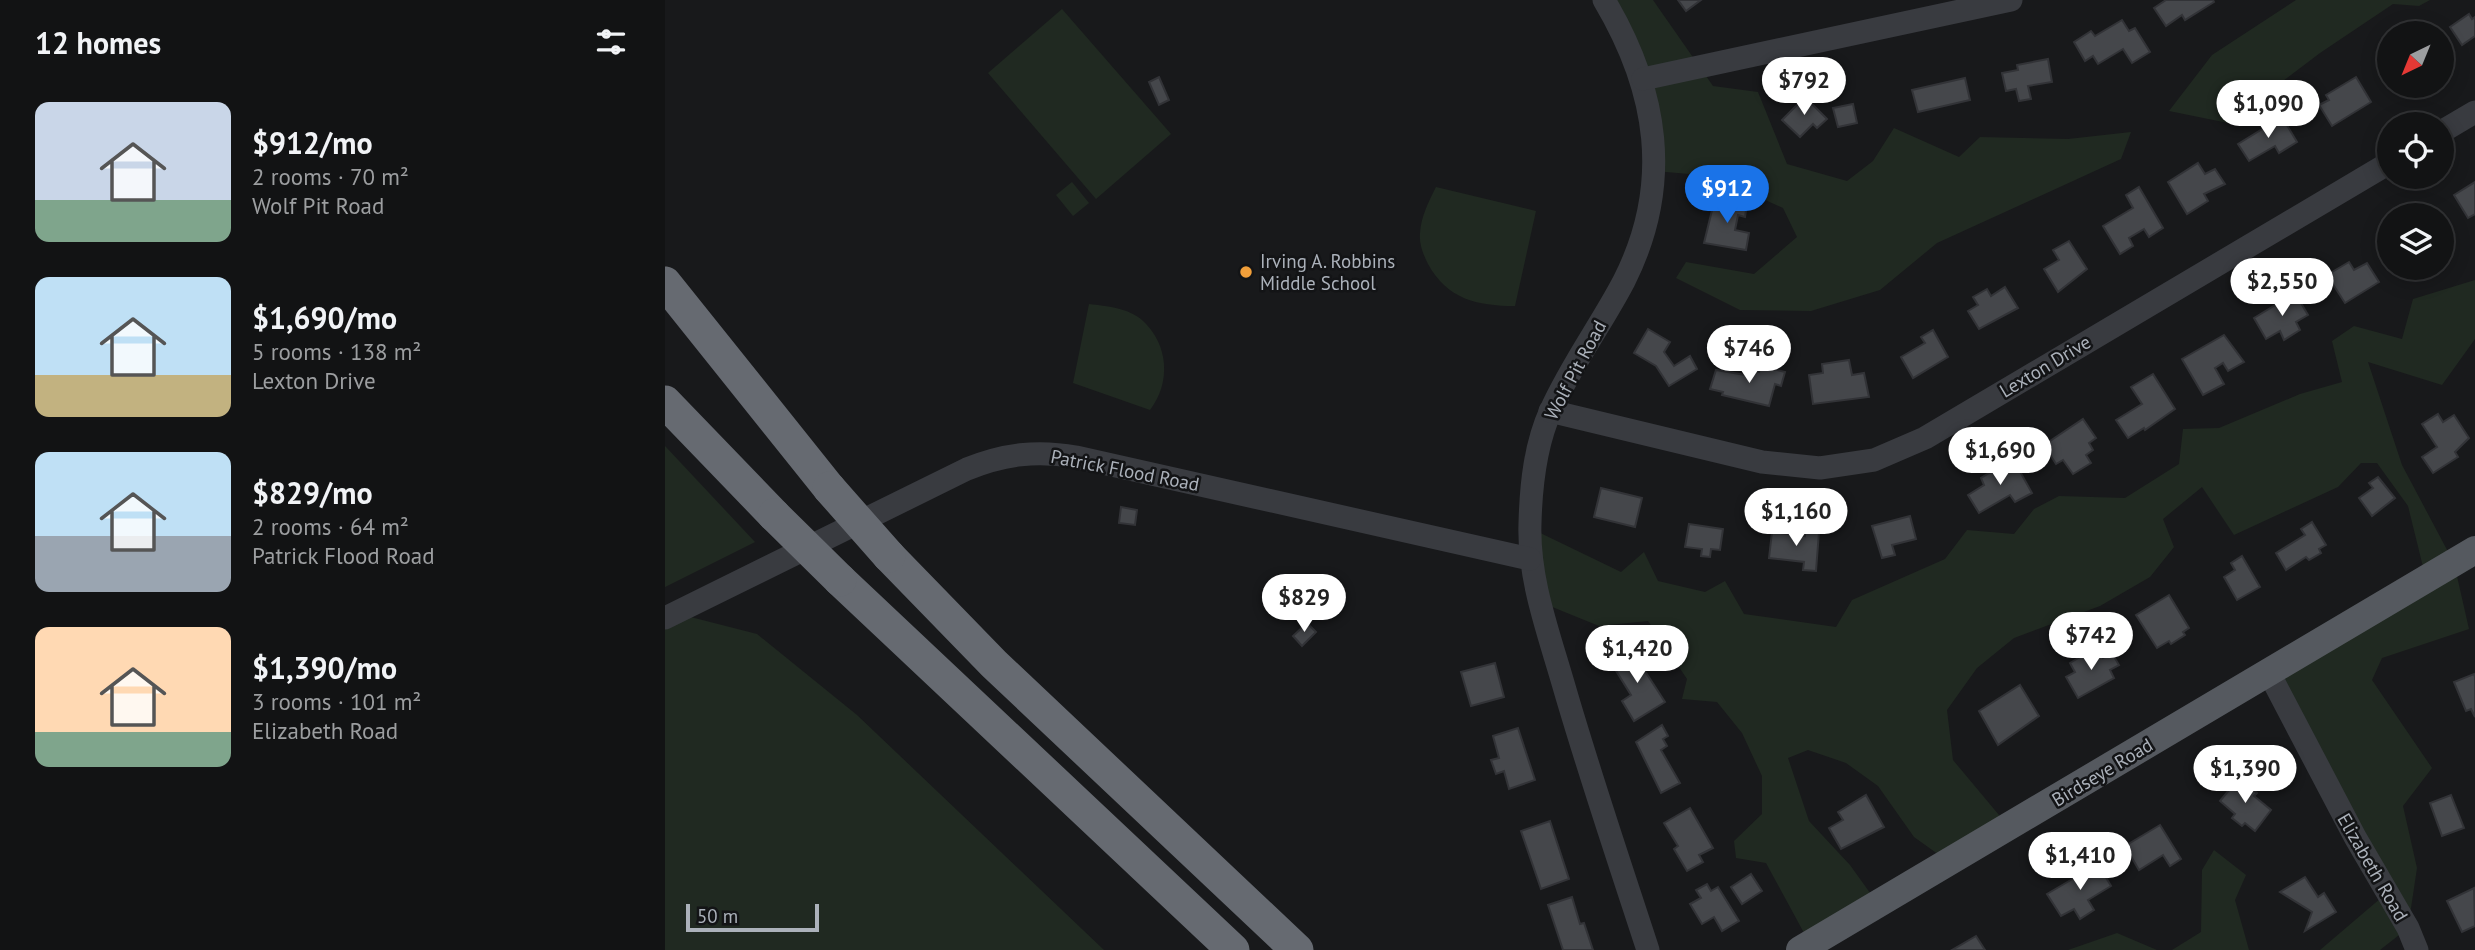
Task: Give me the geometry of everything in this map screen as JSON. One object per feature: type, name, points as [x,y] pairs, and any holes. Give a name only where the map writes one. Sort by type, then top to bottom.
[{"type":"highway","points":[[665,264],[700,326]]},
{"type":"highway","points":[[665,284],[762,408],[889,556],[994,664],[1297,950]]},
{"type":"highway","points":[[665,402],[840,580],[1233,950]]},
{"type":"main road","name":"Birdseye Road","points":[[1800,950],[2475,550]]},
{"type":"street","name":"Wolf Pit Road","points":[[1604,0],[1643,79],[1654,139],[1651,199],[1644,230],[1624,280],[1550,411],[1535,465],[1530,559],[1582,747],[1648,950]]},
{"type":"street","points":[[1643,79],[2011,0]]},
{"type":"street","points":[[2454,124],[2475,111]]},
{"type":"street","name":"Lexton Drive","points":[[1550,411],[1762,462],[1821,468],[1874,460],[1924,438],[2377,170]]},
{"type":"street","name":"Patrick Flood Road","points":[[665,618],[967,469],[988,460],[1030,453],[1076,457],[1530,559]]},
{"type":"street","name":"Elizabeth Road","points":[[2269,673],[2355,837],[2408,928],[2417,950]]},
{"type":"shaded area","points":[[1604,0],[1653,0],[1713,86],[1758,92],[1787,164],[1847,181],[1873,161],[1894,128],[1959,157],[1980,137],[2068,139],[2131,132],[2121,159],[1937,243],[1880,290],[1811,311],[1740,310],[1676,278],[1686,262],[1754,274],[1797,237],[1783,208],[1713,176],[1654,171],[1654,139]]},
{"type":"shaded area","points":[[2296,0],[2430,0],[2419,6],[2393,4],[2320,53],[2228,123],[2169,111],[2212,55]]},
{"type":"shaded area","points":[[1062,9],[1171,134],[1096,199],[988,73]]},
{"type":"shaded area","points":[[1072,182],[1089,203],[1073,216],[1056,195]]},
{"type":"shaded area","points":[[1436,187],[1536,211],[1515,306],[1488,304],[1464,298],[1444,285],[1428,264],[1421,245],[1421,227]]},
{"type":"shaded area","points":[[2475,280],[2475,339],[2442,385],[2368,362],[2402,465],[2454,563],[2469,629],[2382,658],[2372,680],[2432,768],[2403,806],[2417,868],[2408,928],[2380,950],[2320,950],[2388,892],[2269,673],[2426,579],[2408,506],[2377,463],[2361,463],[2338,487],[2234,535],[2202,487],[2163,519],[2174,547],[2150,577],[2100,606],[2014,638],[1977,668],[1947,710],[1953,760],[2009,827],[1949,862],[1914,837],[1878,786],[1846,763],[1808,750],[1788,758],[1809,821],[1850,865],[1878,904],[1810,944],[1766,863],[1736,858],[1734,841],[1762,814],[1762,776],[1742,733],[1717,702],[1682,699],[1687,679],[1648,621],[1599,626],[1540,602],[1530,528],[1621,572],[1644,552],[1658,581],[1705,592],[1725,581],[1744,614],[1836,627],[1852,600],[1945,559],[1967,530],[2014,534],[2034,509],[2059,496],[2125,498],[2179,464],[2183,429],[2219,428],[2300,394],[2342,382],[2332,341],[2354,326],[2402,339],[2413,299]]},
{"type":"shaded area","points":[[1089,304],[1117,308],[1136,316],[1158,340],[1164,376],[1157,399],[1150,410],[1073,383]]},
{"type":"shaded area","points":[[665,446],[755,542],[665,587]]},
{"type":"shaded area","points":[[675,613],[757,634],[857,715],[1104,950],[665,950],[665,618]]},
{"type":"shaded area","points":[[2214,850],[2246,875],[2235,900],[2249,950],[2172,950],[2201,932],[2202,870]]},
{"type":"shaded area","points":[[2117,933],[2157,950],[2068,950]]},
{"type":"building","points":[[1678,0],[1701,0],[1686,11]]},
{"type":"building","points":[[2166,0],[2214,2],[2185,20],[2182,15],[2166,26],[2154,8]]},
{"type":"building","points":[[2469,14],[2472,19],[2475,17],[2475,36],[2462,45],[2454,33],[2454,24]]},
{"type":"building","points":[[2122,20],[2129,31],[2135,28],[2150,52],[2132,63],[2123,49],[2098,64],[2093,56],[2085,61],[2074,42],[2091,31],[2095,36]]},
{"type":"building","points":[[2048,59],[2052,82],[2028,86],[2031,99],[2019,101],[2016,89],[2006,91],[2002,73],[2018,70],[2017,65]]},
{"type":"building","points":[[1159,77],[1169,100],[1159,105],[1149,82]]},
{"type":"building","points":[[2356,77],[2371,102],[2332,126],[2319,105],[2329,100],[2326,95]]},
{"type":"building","points":[[1965,78],[1970,100],[1918,112],[1912,90]]},
{"type":"building","points":[[1805,97],[1827,119],[1817,128],[1813,124],[1800,137],[1782,120]]},
{"type":"building","points":[[1853,104],[1857,123],[1838,127],[1833,108]]},
{"type":"building","points":[[2282,117],[2297,142],[2279,153],[2275,146],[2249,161],[2238,144]]},
{"type":"building","points":[[2198,163],[2205,174],[2215,169],[2225,184],[2204,194],[2208,201],[2187,214],[2168,182]]},
{"type":"building","points":[[2475,182],[2475,214],[2468,218],[2454,195]]},
{"type":"building","points":[[2139,187],[2163,228],[2149,237],[2144,229],[2129,238],[2133,246],[2120,254],[2103,226],[2133,208],[2126,195]]},
{"type":"building","points":[[1715,198],[1747,204],[1745,217],[1738,215],[1735,230],[1749,233],[1746,250],[1704,243]]},
{"type":"building","points":[[2069,241],[2087,269],[2058,292],[2044,269],[2059,260],[2053,250]]},
{"type":"building","points":[[2349,262],[2354,270],[2367,263],[2379,282],[2345,303],[2327,275]]},
{"type":"building","points":[[2005,287],[2018,308],[1979,329],[1968,311],[1978,305],[1973,297],[1987,289],[1991,296]]},
{"type":"building","points":[[2295,293],[2308,315],[2296,322],[2300,330],[2284,340],[2280,331],[2266,339],[2254,318]]},
{"type":"building","points":[[1648,329],[1670,342],[1664,352],[1674,366],[1690,356],[1697,369],[1669,386],[1656,366],[1634,353]]},
{"type":"building","points":[[1933,330],[1948,357],[1913,378],[1901,357],[1925,343],[1921,337]]},
{"type":"building","points":[[2224,335],[2244,362],[2228,371],[2223,363],[2215,368],[2224,384],[2203,395],[2182,359]]},
{"type":"building","points":[[1849,360],[1852,375],[1864,373],[1869,397],[1813,404],[1809,375],[1823,373],[1822,364]]},
{"type":"building","points":[[1761,366],[1785,372],[1781,386],[1775,384],[1769,406],[1722,395],[1723,392],[1710,389],[1716,370],[1746,375],[1748,368],[1759,372]]},
{"type":"building","points":[[2153,374],[2175,409],[2145,430],[2144,428],[2128,438],[2116,420],[2142,404],[2131,387]]},
{"type":"building","points":[[2438,414],[2443,422],[2454,415],[2469,438],[2455,452],[2458,457],[2433,473],[2422,457],[2437,447],[2422,424]]},
{"type":"building","points":[[2083,419],[2096,438],[2089,443],[2093,450],[2086,455],[2091,463],[2073,474],[2063,460],[2056,464],[2044,445]]},
{"type":"building","points":[[2013,459],[2032,493],[2015,502],[2010,495],[1979,513],[1968,495],[1984,485],[1981,478]]},
{"type":"building","points":[[2378,477],[2395,498],[2372,516],[2359,498],[2373,488],[2369,483]]},
{"type":"building","points":[[1601,488],[1642,498],[1635,527],[1594,517]]},
{"type":"building","points":[[1121,507],[1137,510],[1135,525],[1119,523]]},
{"type":"building","points":[[1910,516],[1916,539],[1892,545],[1895,555],[1882,558],[1872,526]]},
{"type":"building","points":[[2312,522],[2326,545],[2319,549],[2321,553],[2309,560],[2306,557],[2286,570],[2276,553],[2305,535],[2301,529]]},
{"type":"building","points":[[1689,524],[1723,529],[1720,550],[1711,549],[1710,557],[1701,556],[1702,549],[1685,547]]},
{"type":"building","points":[[1805,531],[1819,532],[1816,571],[1803,570],[1804,562],[1769,558],[1772,532],[1805,536]]},
{"type":"building","points":[[2242,556],[2260,587],[2237,600],[2224,577],[2235,570],[2231,563]]},
{"type":"building","points":[[2169,595],[2189,628],[2183,632],[2185,635],[2171,644],[2169,641],[2157,648],[2136,615]]},
{"type":"building","points":[[1307,623],[1316,632],[1302,646],[1293,636]]},
{"type":"building","points":[[2097,647],[2103,658],[2112,653],[2119,665],[2110,670],[2114,678],[2078,698],[2066,677],[2075,672],[2070,663]]},
{"type":"building","points":[[1630,648],[1665,702],[1634,721],[1622,701],[1631,695],[1610,661]]},
{"type":"building","points":[[1495,663],[1504,697],[1471,706],[1461,672]]},
{"type":"building","points":[[2474,674],[2475,717],[2471,709],[2466,711],[2454,682]]},
{"type":"building","points":[[2020,685],[2039,716],[1998,745],[1979,711]]},
{"type":"building","points":[[1662,725],[1668,736],[1663,739],[1667,746],[1661,750],[1680,783],[1661,793],[1636,742]]},
{"type":"building","points":[[1518,728],[1535,780],[1509,789],[1504,771],[1496,774],[1491,760],[1499,758],[1493,736]]},
{"type":"building","points":[[2239,778],[2257,793],[2254,796],[2271,810],[2255,831],[2232,818],[2235,814],[2220,801]]},
{"type":"building","points":[[1866,795],[1884,827],[1841,849],[1829,828],[1843,820],[1838,812]]},
{"type":"building","points":[[2451,795],[2464,828],[2442,836],[2430,803]]},
{"type":"building","points":[[1690,808],[1713,848],[1699,855],[1703,862],[1687,871],[1674,849],[1678,846],[1664,823]]},
{"type":"building","points":[[1550,821],[1569,879],[1541,889],[1521,831]]},
{"type":"building","points":[[2160,825],[2181,859],[2170,866],[2163,855],[2139,870],[2125,846]]},
{"type":"building","points":[[2098,864],[2111,886],[2088,900],[2094,910],[2080,919],[2074,909],[2061,916],[2047,894]]},
{"type":"building","points":[[1751,874],[1762,891],[1742,904],[1731,887]]},
{"type":"building","points":[[2305,877],[2318,897],[2324,893],[2336,912],[2305,931],[2312,912],[2280,892]]},
{"type":"building","points":[[1707,884],[1711,891],[1718,887],[1739,921],[1722,931],[1714,917],[1702,924],[1690,904],[1701,898],[1696,890]]},
{"type":"building","points":[[2474,888],[2475,926],[2462,932],[2447,901]]},
{"type":"building","points":[[1572,897],[1580,924],[1584,923],[1593,950],[1563,950],[1548,905]]},
{"type":"building","points":[[1976,936],[1985,950],[1952,950]]},
{"type":"place","name":"Irving A. Robbins Middle School","points":[[1246,272]]}]
